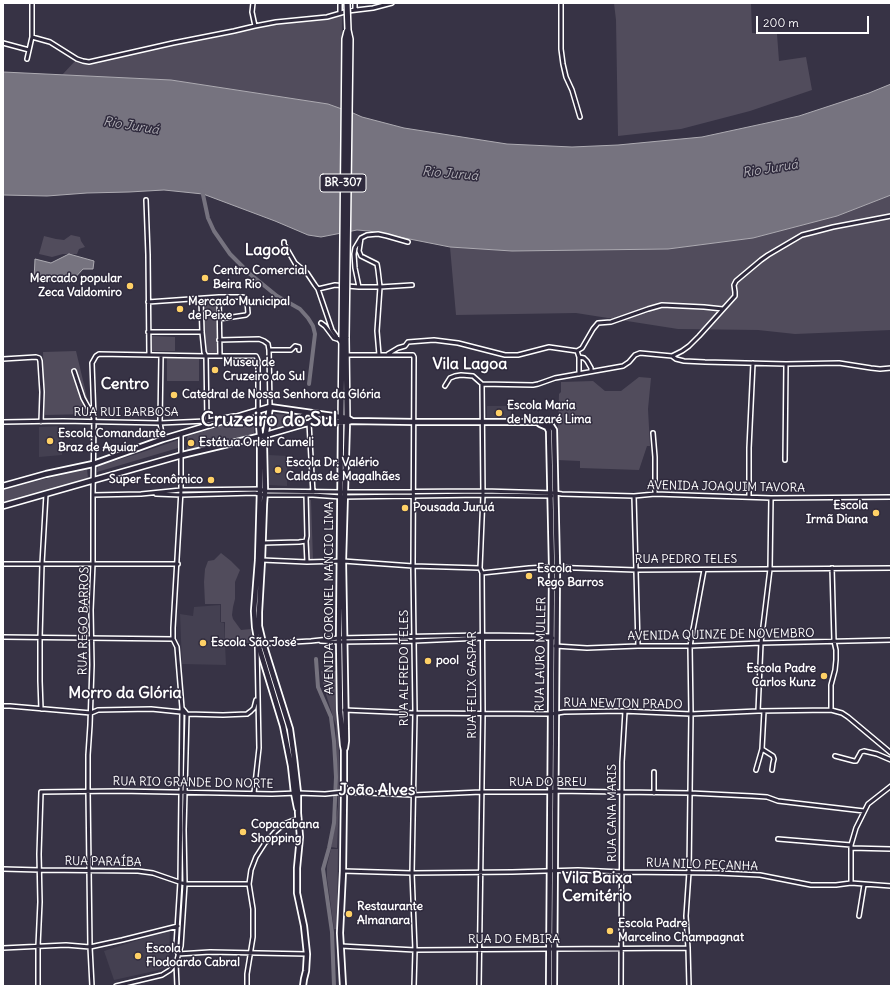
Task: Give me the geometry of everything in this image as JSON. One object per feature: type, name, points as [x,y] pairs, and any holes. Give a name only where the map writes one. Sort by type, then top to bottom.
[{"type":"main road","name":"BR-307","points":[[346,420],[343,340],[350,39],[348,30],[347,3]]},
{"type":"main road","points":[[270,407],[264,445],[259,644],[278,700],[290,729],[294,758],[300,837],[297,893],[304,926],[307,954],[303,985]]},
{"type":"main road","points":[[3,486],[46,474],[93,464],[163,440],[270,407],[346,420]]},
{"type":"main road","points":[[258,411],[263,543],[260,560]]},
{"type":"main road","points":[[307,413],[301,418],[308,423]]},
{"type":"main road","points":[[307,413],[311,415],[308,423]]},
{"type":"main road","points":[[3,506],[182,455],[266,435],[308,423],[346,420],[482,423]]},
{"type":"main road","name":"AVENIDA CORONEL MANCIO LIMA","points":[[343,986],[340,933],[343,871],[344,750],[340,710],[342,640],[341,561],[346,420]]},
{"type":"main road","name":"RUA LAURO MULLER","points":[[482,423],[548,422],[554,430],[552,871],[552,967],[554,986]]},
{"type":"main road","name":"AVENIDA CORONEL MANCIO LIMA","points":[[342,640],[346,710],[346,741],[344,750]]},
{"type":"main road","name":"RUA LAURO MULLER","points":[[549,986],[552,967]]},
{"type":"street","points":[[27,60],[32,37],[32,3]]},
{"type":"street","points":[[253,3],[252,12],[255,26]]},
{"type":"street","points":[[340,3],[340,13]]},
{"type":"street","points":[[355,3],[355,9]]},
{"type":"street","points":[[32,37],[50,42],[77,59],[89,62],[255,26],[276,22],[327,17],[355,9],[373,8],[392,3]]},
{"type":"street","points":[[561,3],[561,49],[563,64],[580,117]]},
{"type":"street","points":[[3,43],[29,50]]},
{"type":"street","points":[[146,200],[149,355],[256,356],[258,361],[258,411]]},
{"type":"street","points":[[672,356],[689,346],[724,309],[735,296],[734,285],[736,281],[761,260],[786,244],[802,235],[827,228],[891,216]]},
{"type":"street","points":[[359,287],[354,254],[355,248],[361,238],[367,235],[378,234],[408,242]]},
{"type":"street","points":[[361,238],[359,251],[361,256],[377,264],[380,287],[377,331],[379,355]]},
{"type":"street","points":[[284,242],[295,262],[307,273],[318,289],[329,325],[332,330],[343,340]]},
{"type":"street","points":[[318,289],[335,285],[359,287],[412,285]]},
{"type":"street","points":[[148,302],[219,297],[243,297],[246,300],[248,313],[246,315],[218,319]]},
{"type":"street","points":[[219,297],[218,319],[220,356]]},
{"type":"street","points":[[200,299],[204,352],[206,356],[207,421]]},
{"type":"street","points":[[344,355],[386,355],[404,346],[408,342],[434,340],[458,343],[506,355],[518,355],[547,347],[576,351],[582,348],[593,328],[598,323],[610,322],[662,305],[724,309]]},
{"type":"street","points":[[321,322],[334,338],[343,340]]},
{"type":"street","points":[[148,332],[202,332]]},
{"type":"street","points":[[219,340],[259,339],[268,344],[270,407]]},
{"type":"street","points":[[269,350],[291,350],[296,346],[299,350]]},
{"type":"street","points":[[576,351],[579,358],[579,374]]},
{"type":"street","points":[[445,386],[450,378],[461,375],[473,376],[482,384],[533,385],[555,378],[623,366],[635,355],[640,353],[672,356],[676,359],[684,361],[840,364],[880,369],[891,368]]},
{"type":"street","name":"RUA REGO BARROS","points":[[92,986],[90,947],[88,755],[91,713],[91,610],[94,563],[94,420],[92,363],[99,354],[149,355]]},
{"type":"street","name":"RUA ALFREDO TELES","points":[[386,355],[413,355],[415,359],[413,566],[415,713],[412,873],[415,950],[414,986]]},
{"type":"street","points":[[161,356],[160,423],[163,440]]},
{"type":"street","points":[[3,359],[39,358],[42,392],[41,422]]},
{"type":"street","points":[[579,358],[584,358],[587,361],[591,368],[591,372]]},
{"type":"street","points":[[749,497],[753,363]]},
{"type":"street","points":[[785,460],[786,364]]},
{"type":"street","points":[[74,371],[83,398],[94,420]]},
{"type":"street","name":"RUA FELIX GASPAR","points":[[479,986],[483,714],[482,573],[480,568],[483,493],[482,384]]},
{"type":"street","name":"RUA RUI BARBOSA","points":[[3,422],[94,420],[160,423],[207,421],[248,413]]},
{"type":"street","points":[[308,423],[313,493]]},
{"type":"street","points":[[653,433],[655,457],[655,494]]},
{"type":"street","points":[[178,954],[176,947],[180,882],[182,710],[177,647],[173,639],[173,628],[181,495],[181,435]]},
{"type":"street","points":[[141,494],[181,490],[262,492]]},
{"type":"street","points":[[93,495],[181,495],[262,492]]},
{"type":"street","name":"AVENIDA JOAQUIM TAVORA","points":[[262,492],[343,494],[483,493],[634,496],[655,494],[771,498],[891,497]]},
{"type":"street","points":[[306,493],[307,562]]},
{"type":"street","points":[[41,709],[40,638],[46,494]]},
{"type":"street","points":[[634,496],[638,646]]},
{"type":"street","points":[[758,712],[761,643],[770,569],[771,498]]},
{"type":"street","points":[[263,543],[306,541]]},
{"type":"street","points":[[260,560],[307,562],[341,561],[413,566],[480,568]]},
{"type":"street","points":[[3,564],[178,564]]},
{"type":"street","name":"RUA PEDRO TELES","points":[[482,573],[530,568],[636,570],[891,568]]},
{"type":"street","points":[[831,710],[831,685],[836,660],[832,568]]},
{"type":"street","points":[[689,986],[686,916],[689,872],[691,714],[690,646],[704,570]]},
{"type":"street","points":[[3,637],[173,639]]},
{"type":"street","points":[[254,793],[259,748],[257,694],[259,644],[414,637],[554,637]]},
{"type":"street","points":[[342,640],[414,641],[482,637]]},
{"type":"street","name":"AVENIDA QUINZE DE NOVEMBRO","points":[[554,646],[587,648],[891,640]]},
{"type":"street","points":[[3,706],[91,713],[98,710],[151,709],[182,710],[187,714],[247,714],[254,708],[257,694]]},
{"type":"street","name":"RUA NEWTON PRADO","points":[[340,710],[483,714],[625,711],[691,714],[831,710],[842,713],[848,717],[891,753]]},
{"type":"street","name":"RUA CANA MARIS","points":[[622,986],[622,762],[625,711]]},
{"type":"street","points":[[756,770],[762,749],[764,711]]},
{"type":"street","points":[[177,986],[176,963],[181,946],[185,884],[184,830],[187,714]]},
{"type":"street","points":[[762,749],[773,756],[774,759],[772,770]]},
{"type":"street","points":[[835,756],[856,761],[861,752],[864,751],[877,754],[891,760]]},
{"type":"street","points":[[654,772],[654,793]]},
{"type":"street","points":[[851,883],[851,846],[856,828],[868,804],[891,786]]},
{"type":"street","name":"RUA RIO GRANDE DO NORTE","points":[[40,870],[39,854],[41,792],[344,792]]},
{"type":"street","name":"RUA DO BREU","points":[[344,792],[414,795],[481,792],[690,793],[752,796],[778,801],[864,810]]},
{"type":"street","points":[[247,986],[247,974],[253,937],[253,909],[249,884],[251,870],[256,857],[265,843],[284,824],[298,816]]},
{"type":"street","points":[[778,839],[891,849]]},
{"type":"street","name":"RUA PARAÍBA","points":[[3,869],[138,871],[153,873],[185,884],[249,884]]},
{"type":"street","points":[[38,986],[40,870]]},
{"type":"street","name":"RUA NILO PEÇANHA","points":[[343,871],[412,873],[584,870],[622,872],[689,872],[760,875],[811,885],[836,885],[851,883],[891,886]]},
{"type":"street","points":[[859,916],[864,884]]},
{"type":"street","points":[[3,948],[66,945],[90,947],[182,925]]},
{"type":"street","name":"RUA DO EMBIRA","points":[[341,946],[415,950],[688,948]]},
{"type":"street","points":[[178,954],[210,952],[307,954]]},
{"type":"street","points":[[116,986],[162,975],[170,970],[176,963]]},
{"type":"shaded area","points":[[614,3],[751,3],[752,33],[777,34],[779,61],[806,57],[812,90],[750,111],[681,129],[618,136],[616,20]]},
{"type":"shaded area","points":[[342,16],[341,109],[328,104],[171,80],[62,75],[76,60],[90,63],[276,23],[327,19]]},
{"type":"shaded area","points":[[891,195],[891,330],[795,334],[758,330],[678,329],[576,313],[456,315],[450,247],[512,251],[668,249],[753,238],[837,216]]},
{"type":"shaded area","points":[[71,235],[80,237],[85,247],[79,249],[77,254],[63,254],[52,257],[39,254],[44,236],[64,240]]},
{"type":"shaded area","points":[[216,300],[218,353],[205,353],[203,301]]},
{"type":"shaded area","points":[[152,336],[175,337],[175,351],[152,351]]},
{"type":"shaded area","points":[[76,351],[91,414],[45,415],[43,352]]},
{"type":"shaded area","points":[[167,357],[199,359],[199,381],[167,381]]},
{"type":"shaded area","points":[[639,377],[651,378],[648,409],[650,446],[647,446],[639,470],[580,468],[580,461],[557,460],[559,394],[561,392],[561,382],[593,381],[605,391],[621,391]]},
{"type":"shaded area","name":"Escola Maria de Nazaré Lima","points":[[487,406],[511,406],[511,419],[487,419]]},
{"type":"shaded area","points":[[275,414],[293,415],[294,421],[278,428],[272,423],[273,418],[276,417]]},
{"type":"shaded area","points":[[255,416],[254,434],[189,452],[187,451],[188,436]]},
{"type":"shaded area","name":"Escola Comandante Braz de Aguiar","points":[[62,426],[62,455],[39,457],[39,427]]},
{"type":"shaded area","points":[[178,440],[178,448],[97,472],[98,466]]},
{"type":"shaded area","name":"Escola Dr. Valério Caldas de Magalhães","points":[[269,455],[287,456],[287,486],[269,485]]},
{"type":"shaded area","points":[[87,469],[88,478],[34,495],[3,502],[3,490]]},
{"type":"shaded area","points":[[309,500],[311,500],[313,560],[305,560],[304,546],[308,541]]},
{"type":"shaded area","points":[[221,553],[240,570],[235,582],[235,599],[232,615],[233,619],[241,630],[251,629],[252,643],[225,643],[225,622],[221,622],[221,604],[205,604],[205,569],[208,561],[214,560]]},
{"type":"shaded area","name":"Escola São José","points":[[220,605],[220,622],[224,623],[226,665],[182,664],[180,614],[193,616],[194,607]]},
{"type":"shaded area","points":[[321,671],[336,671],[340,783],[337,848],[331,847],[338,806],[336,726],[324,688]]},
{"type":"shaded area","points":[[331,849],[338,849],[337,929],[334,929],[327,878],[327,866]]},
{"type":"shaded area","name":"Escola Flodoardo Cabral","points":[[170,930],[169,962],[166,967],[159,970],[114,980],[104,951]]},
{"type":"water","name":"Rio Juruá","points":[[3,72],[171,80],[328,104],[362,117],[404,128],[507,144],[572,147],[618,145],[702,137],[799,116],[869,93],[891,84],[891,195],[837,216],[753,238],[668,249],[512,251],[450,247],[357,230],[321,237],[308,235],[203,194],[164,190],[47,196],[3,195]]},
{"type":"water","points":[[69,254],[94,261],[93,269],[83,269],[71,282],[34,280],[35,259],[51,263]]},
{"type":"waterway","points":[[202,190],[208,218],[214,231],[230,254],[250,274],[277,296],[300,309],[313,326],[315,334],[309,384]]},
{"type":"waterway","points":[[316,659],[318,687],[331,717],[336,777],[334,823],[323,869],[332,932],[334,986]]},
{"type":"place","name":"Centro Comercial Beira Rio","points":[[205,278]]},
{"type":"place","name":"Mercado popular Zeca Valdomiro","points":[[130,286]]},
{"type":"place","name":"Mercado Municipal de Peixe","points":[[180,309]]},
{"type":"place","name":"Museu de Cruzeiro do Sul","points":[[215,370]]},
{"type":"place","name":"Catedral de Nossa Senhora da Glória","points":[[174,395]]},
{"type":"place","name":"Escola Maria de Nazaré Lima","points":[[499,413]]},
{"type":"place","name":"Escola Comandante Braz de Aguiar","points":[[50,441]]},
{"type":"place","name":"Estátua Orleir Cameli","points":[[191,443]]},
{"type":"place","name":"Escola Dr. Valério Caldas de Magalhães","points":[[278,470]]},
{"type":"place","name":"Super Econômico","points":[[211,480]]},
{"type":"place","name":"Pousada Juruá","points":[[405,508]]},
{"type":"place","name":"Escola Irmã Diana","points":[[876,513]]},
{"type":"place","name":"Escola Rego Barros","points":[[529,576]]},
{"type":"place","name":"Escola São José","points":[[203,643]]},
{"type":"place","name":"pool","points":[[428,661]]},
{"type":"place","name":"Escola Padre Carlos Kunz","points":[[824,676]]},
{"type":"place","name":"Copacabana Shopping","points":[[243,832]]},
{"type":"place","name":"Restaurante Almanara","points":[[349,914]]},
{"type":"place","name":"Escola Padre Marcelino Champagnat","points":[[610,931]]},
{"type":"place","name":"Escola Flodoardo Cabral","points":[[138,956]]},
{"type":"district","name":"Lagoa","points":[[267,250]]},
{"type":"district","name":"Vila Lagoa","points":[[470,364]]},
{"type":"district","name":"Centro","points":[[125,384]]},
{"type":"district","name":"Cruzeiro do Sul","points":[[269,420]]},
{"type":"district","name":"Morro da Glória","points":[[125,693]]},
{"type":"district","name":"João Alves","points":[[377,790]]},
{"type":"district","name":"Vila Baixa Cemitério","points":[[597,887]]}]
